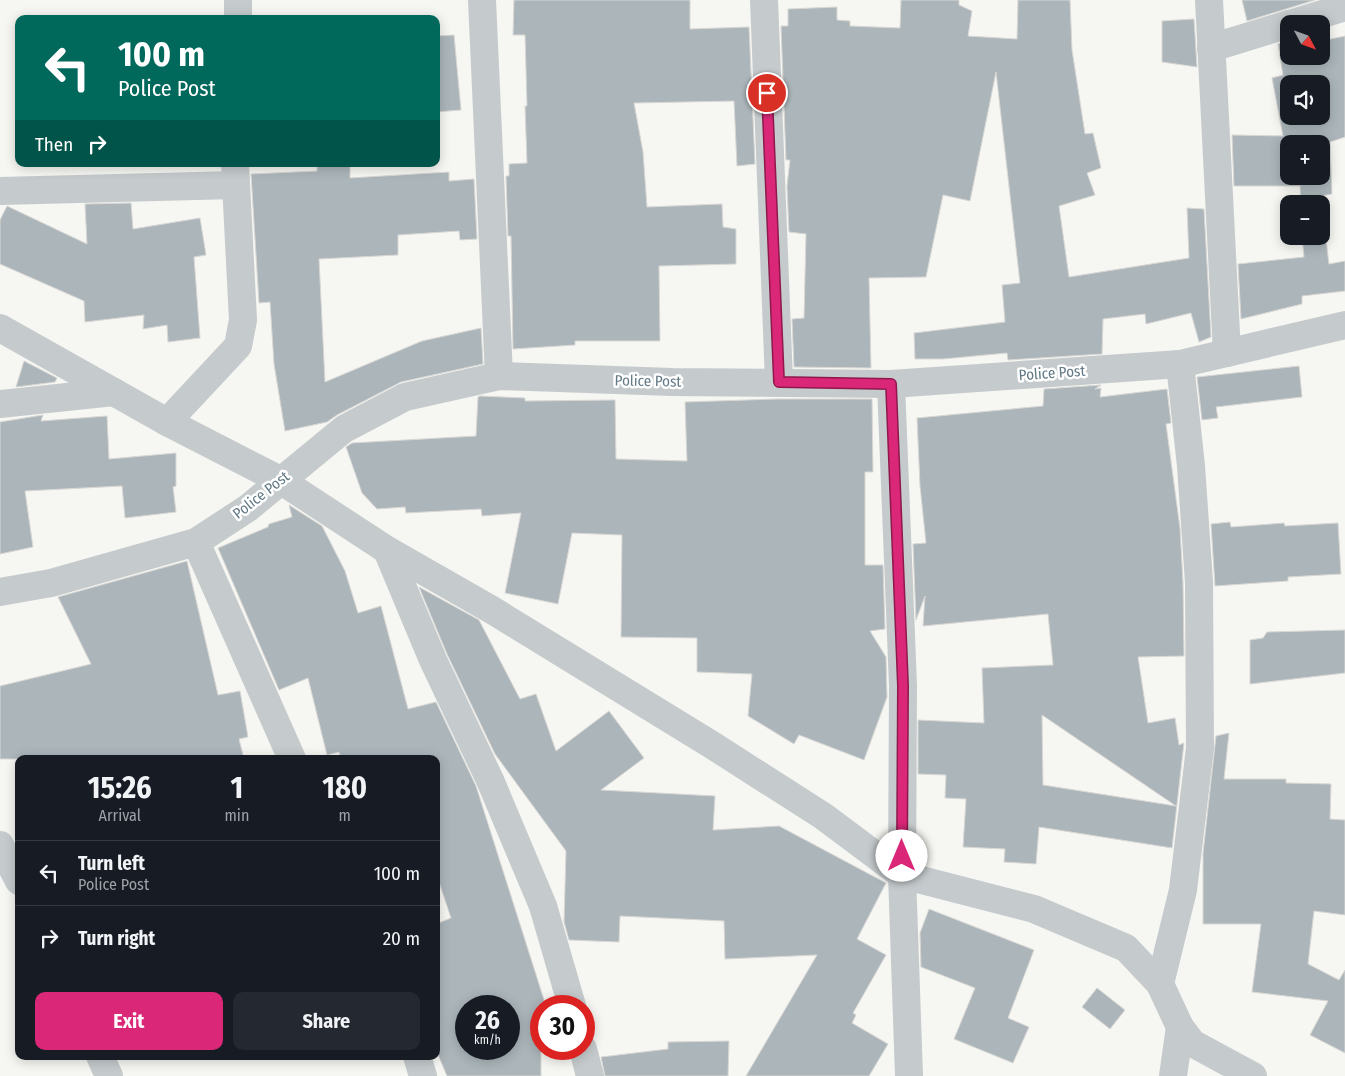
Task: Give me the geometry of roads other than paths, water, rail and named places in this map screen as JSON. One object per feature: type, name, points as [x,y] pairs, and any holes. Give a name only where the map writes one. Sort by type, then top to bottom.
[{"type":"street","points":[[238,0],[238,15]]},
{"type":"street","points":[[482,0],[499,376]]},
{"type":"street","points":[[764,0],[779,382]]},
{"type":"street","points":[[1208,0],[1227,353]]},
{"type":"street","points":[[1319,15],[1345,7]]},
{"type":"street","points":[[1211,48],[1280,27]]},
{"type":"street","points":[[0,191],[235,175],[243,320],[238,346],[167,422]]},
{"type":"street","name":"Police Post","points":[[0,592],[51,583],[196,542],[248,508],[344,429],[406,397],[499,376],[672,382],[891,384],[1180,364],[1345,325]]},
{"type":"street","points":[[0,328],[167,422],[280,480],[387,550],[492,610],[712,745],[823,816],[902,875],[1034,908],[1126,948],[1160,984],[1180,1027],[1192,1043],[1253,1076]]},
{"type":"street","points":[[1160,984],[1183,890],[1200,748],[1199,582],[1191,466],[1180,364]]},
{"type":"street","points":[[891,384],[903,686],[902,875],[910,1076]]},
{"type":"street","points":[[0,404],[114,392]]},
{"type":"street","points":[[196,542],[290,755]]},
{"type":"street","points":[[387,550],[433,660],[490,780],[542,906],[569,995]]},
{"type":"street","points":[[0,845],[15,873]]},
{"type":"street","points":[[1173,1076],[1180,1027]]},
{"type":"street","points":[[102,1060],[109,1076]]},
{"type":"street","points":[[418,1060],[423,1076]]},
{"type":"street","points":[[586,1060],[590,1076]]}]
